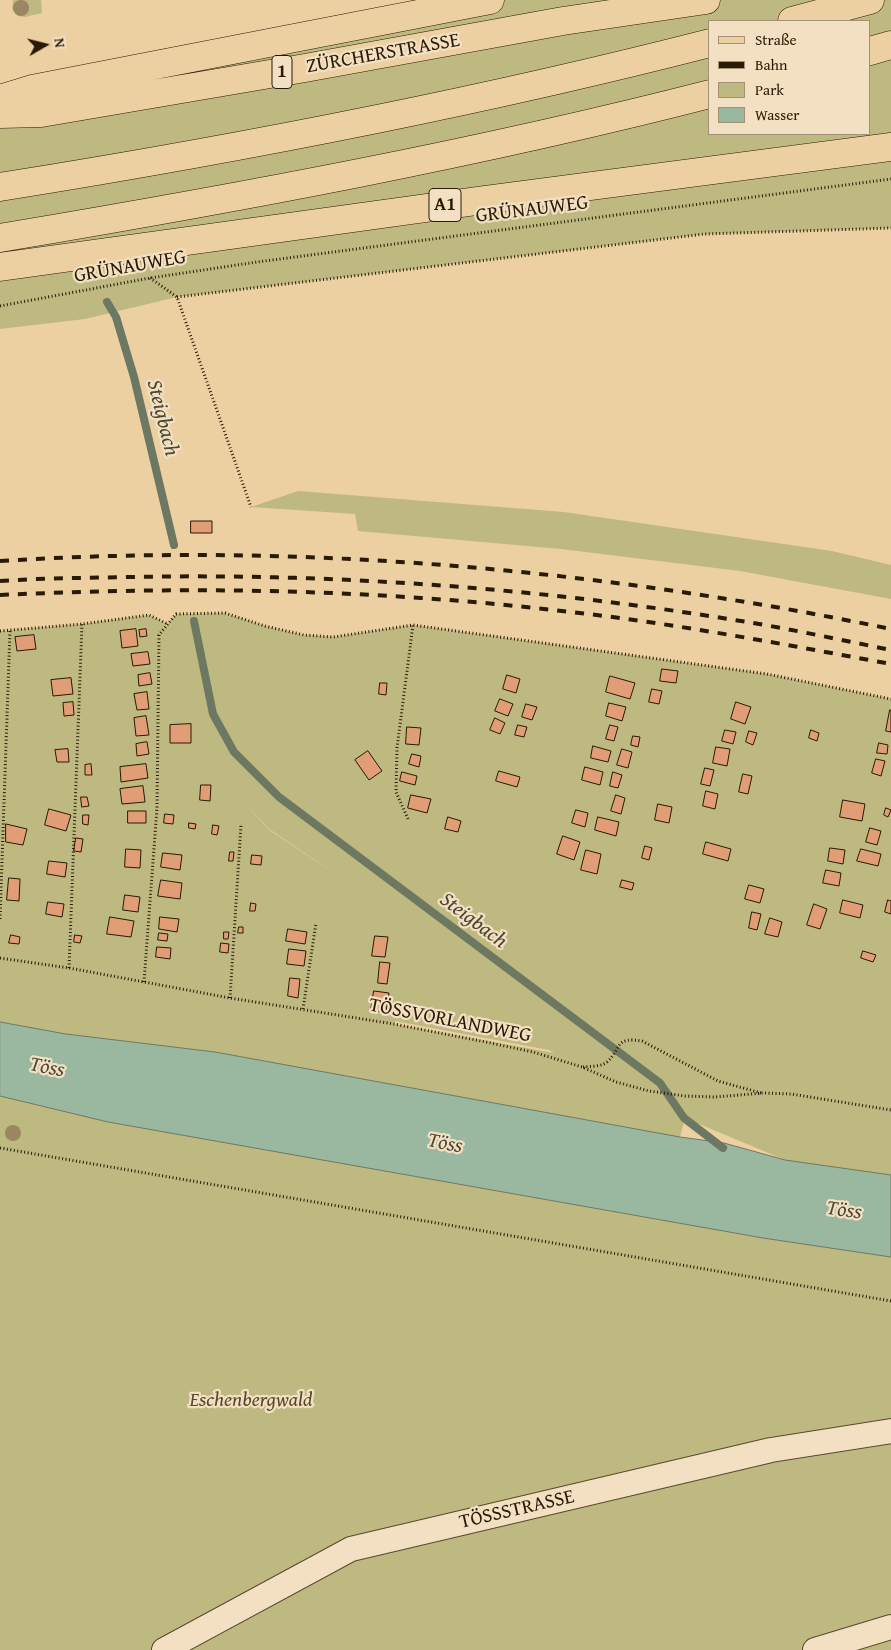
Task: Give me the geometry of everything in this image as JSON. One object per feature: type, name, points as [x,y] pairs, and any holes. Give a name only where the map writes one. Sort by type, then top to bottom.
[{"type":"main road","name":"ZÜRCHERSTRASSE","points":[[0,99],[32,88],[490,0]]},
{"type":"main road","name":"ZÜRCHERSTRASSE","points":[[0,114],[50,111],[305,68],[564,21],[706,0]]},
{"type":"main road","points":[[796,20],[870,0]]},
{"type":"main road","points":[[0,186],[210,151],[401,114],[552,81],[708,43]]},
{"type":"main road","points":[[871,51],[891,45]]},
{"type":"main road","name":"A1","points":[[0,238],[210,202],[372,170],[563,129],[708,94]]},
{"type":"main road","name":"A1","points":[[0,267],[891,147]]},
{"type":"street","name":"TÖSSSTRASSE","points":[[164,1650],[351,1548],[771,1450],[891,1431]]},
{"type":"street","points":[[815,1650],[891,1626]]},
{"type":"path","name":"GRÜNAUWEG","points":[[0,306],[150,278],[367,247],[891,179]]},
{"type":"path","points":[[177,297],[705,234],[891,228]]},
{"type":"path","points":[[150,278],[177,297],[251,507]]},
{"type":"path","points":[[144,982],[157,808],[159,635],[176,614],[225,613],[265,626],[304,635],[333,637],[413,625],[768,674],[891,699]]},
{"type":"path","points":[[0,631],[82,624],[149,615],[168,624]]},
{"type":"path","points":[[69,968],[82,624]]},
{"type":"path","points":[[408,819],[396,792],[396,783],[397,748],[413,625]]},
{"type":"path","points":[[0,919],[10,630]]},
{"type":"path","points":[[230,998],[241,825]]},
{"type":"path","points":[[303,1009],[316,923]]},
{"type":"path","name":"TÖSSVORLANDWEG","points":[[0,958],[69,968],[230,998],[394,1024],[533,1052],[582,1067],[616,1082],[649,1091],[685,1096],[715,1097],[791,1094],[891,1110]]},
{"type":"path","points":[[582,1067],[606,1063],[621,1042],[630,1039],[642,1041],[718,1081],[764,1094]]},
{"type":"path","points":[[0,1148],[891,1301]]},
{"type":"green space","points":[[13,0],[41,0],[42,13],[25,17],[18,16],[12,9]]},
{"type":"green space","points":[[490,0],[891,0],[891,228],[705,234],[177,297],[85,319],[0,329],[0,99]]},
{"type":"green space","points":[[298,491],[564,512],[832,551],[891,565],[891,599],[740,571],[561,549],[358,531],[355,514],[251,507]]},
{"type":"green space","points":[[225,613],[265,626],[304,635],[333,637],[413,625],[767,674],[891,699],[891,1175],[785,1160],[685,1118],[680,1137],[215,1052],[66,1034],[0,1022],[0,631],[82,624],[149,615],[168,624],[176,614]],"holes":[[[242,800],[269,829],[345,880],[269,830]],[[395,1021],[549,1050],[554,1053],[394,1024]]]},
{"type":"green space","name":"Eschenbergwald","points":[[0,1096],[108,1122],[763,1238],[891,1257],[891,1650],[0,1650]]},
{"type":"water","name":"Töss","points":[[0,1022],[66,1034],[215,1052],[680,1137],[724,1143],[785,1160],[891,1175],[891,1257],[763,1238],[108,1122],[0,1096]]},
{"type":"building","points":[[191,521],[212,521],[212,533],[191,533]]},
{"type":"building","points":[[136,629],[138,646],[122,648],[120,631]]},
{"type":"building","points":[[146,629],[147,636],[140,637],[139,630]]},
{"type":"building","points":[[34,635],[36,649],[17,651],[15,637]]},
{"type":"building","points":[[148,652],[150,664],[133,666],[131,654]]},
{"type":"building","points":[[662,669],[678,671],[676,683],[660,681]]},
{"type":"building","points":[[150,673],[152,684],[139,686],[138,675]]},
{"type":"building","points":[[507,675],[520,679],[516,693],[503,689]]},
{"type":"building","points":[[610,676],[635,683],[630,699],[606,692]]},
{"type":"building","points":[[71,678],[73,694],[53,696],[51,680]]},
{"type":"building","points":[[380,683],[387,683],[386,695],[379,694]]},
{"type":"building","points":[[652,689],[662,691],[659,704],[649,702]]},
{"type":"building","points":[[147,692],[149,709],[137,710],[134,694]]},
{"type":"building","points":[[500,699],[513,704],[508,716],[495,711]]},
{"type":"building","points":[[73,702],[74,715],[64,716],[63,703]]},
{"type":"building","points":[[736,702],[751,707],[745,724],[731,719]]},
{"type":"building","points":[[609,703],[626,707],[622,721],[606,716]]},
{"type":"building","points":[[526,704],[537,707],[532,720],[522,717]]},
{"type":"building","points":[[891,710],[891,732],[886,731]]},
{"type":"building","points":[[146,716],[149,735],[136,736],[134,718]]},
{"type":"building","points":[[495,718],[505,723],[500,734],[490,730]]},
{"type":"building","points":[[191,724],[191,743],[170,743],[170,725]]},
{"type":"building","points":[[518,725],[527,727],[524,737],[515,735]]},
{"type":"building","points":[[610,725],[618,727],[614,741],[606,739]]},
{"type":"building","points":[[407,727],[421,728],[419,745],[406,744]]},
{"type":"building","points":[[725,730],[736,732],[733,744],[722,741]]},
{"type":"building","points":[[811,730],[819,733],[817,741],[809,738]]},
{"type":"building","points":[[749,731],[757,733],[753,745],[746,742]]},
{"type":"building","points":[[633,736],[640,737],[638,747],[631,745]]},
{"type":"building","points":[[147,742],[149,754],[137,756],[136,744]]},
{"type":"building","points":[[879,743],[888,745],[887,754],[877,753]]},
{"type":"building","points":[[593,746],[611,751],[608,762],[591,758]]},
{"type":"building","points":[[716,747],[730,749],[727,766],[713,763]]},
{"type":"building","points":[[68,749],[69,762],[57,762],[55,750]]},
{"type":"building","points":[[622,749],[632,752],[628,768],[617,765]]},
{"type":"building","points":[[368,751],[382,771],[369,780],[355,760]]},
{"type":"building","points":[[412,754],[421,756],[419,767],[409,764]]},
{"type":"building","points":[[876,759],[885,761],[881,776],[872,773]]},
{"type":"building","points":[[91,764],[92,775],[85,775],[85,765]]},
{"type":"building","points":[[146,764],[148,778],[121,782],[120,767]]},
{"type":"building","points":[[585,767],[603,772],[600,785],[582,780]]},
{"type":"building","points":[[705,768],[714,770],[710,786],[701,784]]},
{"type":"building","points":[[499,771],[520,777],[517,787],[496,781]]},
{"type":"building","points":[[402,772],[417,776],[415,785],[400,781]]},
{"type":"building","points":[[613,772],[622,775],[618,788],[610,786]]},
{"type":"building","points":[[743,774],[752,776],[748,794],[739,792]]},
{"type":"building","points":[[201,785],[211,785],[210,801],[200,800]]},
{"type":"building","points":[[143,786],[145,802],[122,804],[120,789]]},
{"type":"building","points":[[706,791],[718,794],[715,809],[703,806]]},
{"type":"building","points":[[411,795],[431,799],[427,813],[408,808]]},
{"type":"building","points":[[616,795],[625,798],[621,814],[611,811]]},
{"type":"building","points":[[81,797],[87,797],[89,806],[82,807]]},
{"type":"building","points":[[843,800],[865,804],[862,821],[840,817]]},
{"type":"building","points":[[658,804],[672,807],[669,823],[655,820]]},
{"type":"building","points":[[886,808],[891,810],[888,817],[884,815]]},
{"type":"building","points":[[49,809],[71,815],[66,831],[45,825]]},
{"type":"building","points":[[576,810],[588,813],[585,827],[572,823]]},
{"type":"building","points":[[128,811],[146,811],[146,823],[128,823]]},
{"type":"building","points":[[165,814],[174,815],[173,824],[164,823]]},
{"type":"building","points":[[83,815],[89,815],[88,825],[83,824]]},
{"type":"building","points":[[448,817],[461,821],[458,832],[445,829]]},
{"type":"building","points":[[598,817],[619,822],[616,836],[595,830]]},
{"type":"building","points":[[189,823],[196,824],[195,829],[189,828]]},
{"type":"building","points":[[6,824],[27,829],[23,845],[6,842]]},
{"type":"building","points":[[213,825],[219,826],[217,835],[212,834]]},
{"type":"building","points":[[870,828],[881,831],[877,845],[866,842]]},
{"type":"building","points":[[563,836],[580,842],[574,860],[557,854]]},
{"type":"building","points":[[76,838],[83,839],[81,852],[74,851]]},
{"type":"building","points":[[706,842],[731,849],[728,861],[703,854]]},
{"type":"building","points":[[645,846],[652,848],[649,860],[642,858]]},
{"type":"building","points":[[830,848],[845,850],[843,864],[828,861]]},
{"type":"building","points":[[126,849],[141,850],[140,868],[125,867]]},
{"type":"building","points":[[861,849],[881,854],[878,866],[857,861]]},
{"type":"building","points":[[586,850],[601,854],[597,874],[581,870]]},
{"type":"building","points":[[230,852],[234,852],[233,861],[229,861]]},
{"type":"building","points":[[163,853],[182,855],[180,870],[161,867]]},
{"type":"building","points":[[252,855],[262,856],[261,865],[251,864]]},
{"type":"building","points":[[49,861],[67,863],[65,877],[47,874]]},
{"type":"building","points":[[826,870],[841,873],[839,886],[823,883]]},
{"type":"building","points":[[9,878],[20,879],[19,901],[7,900]]},
{"type":"building","points":[[161,880],[182,883],[180,899],[158,896]]},
{"type":"building","points":[[622,880],[634,883],[632,890],[620,887]]},
{"type":"building","points":[[749,885],[764,889],[760,903],[745,899]]},
{"type":"building","points":[[125,895],[140,897],[138,912],[123,910]]},
{"type":"building","points":[[843,900],[863,905],[860,918],[840,913]]},
{"type":"building","points":[[888,900],[891,901],[891,914],[885,912]]},
{"type":"building","points":[[48,902],[64,904],[62,917],[46,914]]},
{"type":"building","points":[[251,903],[256,904],[255,911],[250,911]]},
{"type":"building","points":[[814,904],[827,909],[820,929],[807,925]]},
{"type":"building","points":[[752,912],[761,914],[757,930],[749,928]]},
{"type":"building","points":[[110,917],[134,921],[131,937],[107,934]]},
{"type":"building","points":[[160,917],[179,919],[177,932],[159,929]]},
{"type":"building","points":[[770,918],[782,922],[778,937],[765,934]]},
{"type":"building","points":[[239,927],[243,927],[243,933],[238,933]]},
{"type":"building","points":[[288,929],[307,932],[305,944],[286,941]]},
{"type":"building","points":[[224,932],[229,932],[228,939],[224,939]]},
{"type":"building","points":[[159,933],[168,934],[167,941],[158,940]]},
{"type":"building","points":[[11,935],[20,937],[19,944],[9,943]]},
{"type":"building","points":[[75,935],[82,936],[80,943],[74,942]]},
{"type":"building","points":[[375,936],[388,937],[385,957],[372,956]]},
{"type":"building","points":[[221,943],[229,944],[228,953],[220,952]]},
{"type":"building","points":[[157,947],[171,948],[170,959],[156,957]]},
{"type":"building","points":[[289,949],[306,951],[304,966],[287,964]]},
{"type":"building","points":[[863,951],[876,955],[873,962],[861,958]]},
{"type":"building","points":[[380,962],[390,963],[387,984],[378,983]]},
{"type":"building","points":[[290,978],[300,979],[298,998],[288,996]]},
{"type":"building","points":[[374,991],[389,993],[386,1012],[371,1011]]},
{"type":"waterway","name":"Steigbach","points":[[107,302],[116,317],[134,377],[174,545]]},
{"type":"waterway","name":"Steigbach","points":[[194,621],[213,714],[234,752],[279,797],[660,1083],[684,1118],[723,1148]]},
{"type":"railway","points":[[0,561],[112,556],[224,555],[336,558],[448,565],[670,590],[781,608],[891,629]]},
{"type":"railway","points":[[0,581],[207,576],[360,580],[437,585],[665,609],[760,624],[891,650]]},
{"type":"railway","points":[[0,595],[232,590],[452,600],[562,611],[645,622],[727,634],[891,664]]}]
